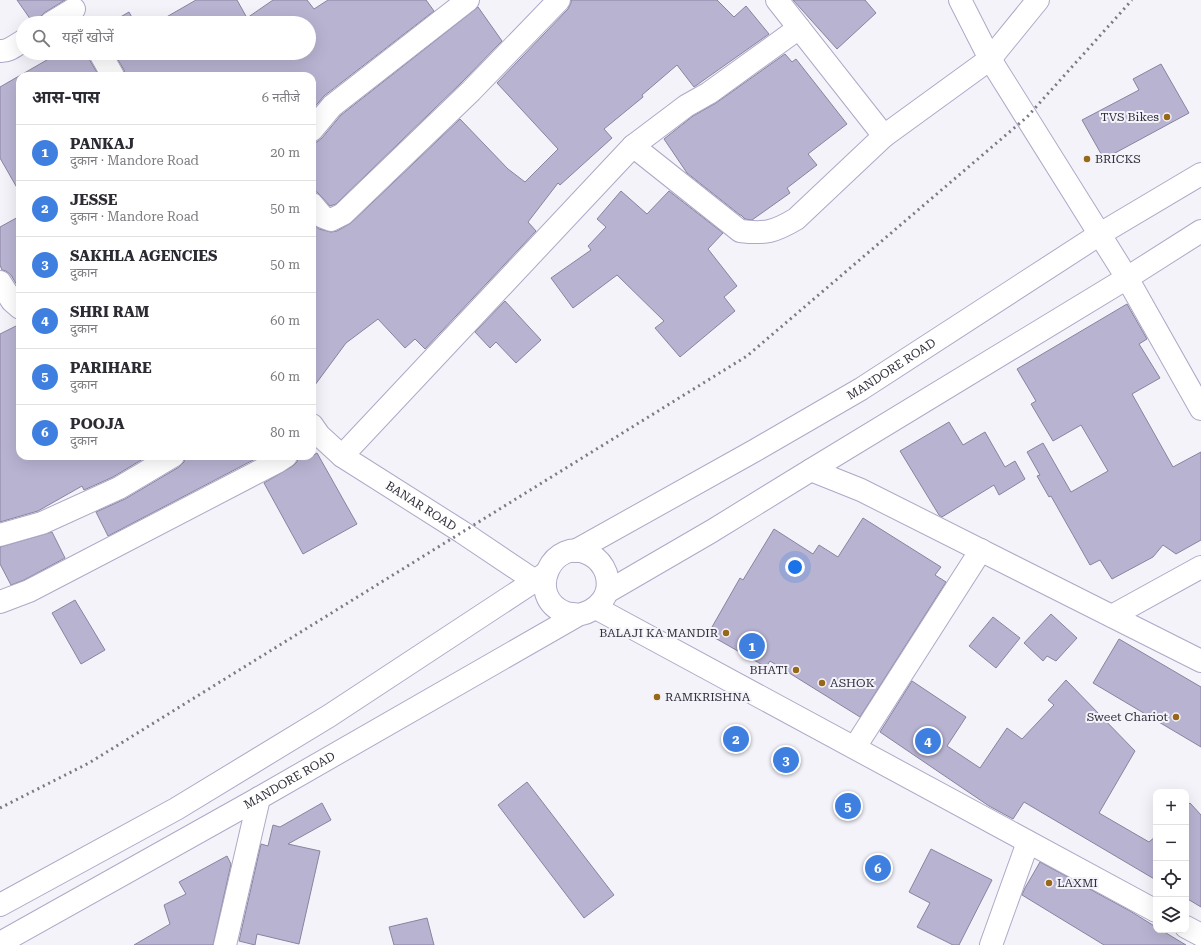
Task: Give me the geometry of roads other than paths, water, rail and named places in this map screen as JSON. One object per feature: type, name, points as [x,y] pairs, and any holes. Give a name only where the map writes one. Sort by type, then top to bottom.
[{"type":"main road","points":[[316,209],[323,217],[332,220],[343,214],[471,91],[559,0]]},
{"type":"main road","points":[[777,0],[884,136]]},
{"type":"main road","points":[[960,0],[990,59],[1127,278],[1201,409]]},
{"type":"main road","points":[[633,146],[740,231],[759,233],[780,229],[796,219],[884,136],[990,59],[1038,0]]},
{"type":"main road","points":[[316,125],[332,106],[456,3]]},
{"type":"main road","points":[[66,16],[76,11]]},
{"type":"main road","points":[[342,456],[633,146],[686,106],[709,93],[799,28]]},
{"type":"main road","points":[[0,51],[2,52],[9,50],[16,46]]},
{"type":"main road","points":[[104,60],[111,72]]},
{"type":"main road","name":"MANDORE ROAD","points":[[0,905],[182,805],[329,716],[540,578],[556,558],[565,553],[575,551],[754,451],[861,389],[1100,234],[1201,174]]},
{"type":"main road","name":"MANDORE ROAD","points":[[0,944],[259,798],[593,605],[811,470],[1127,278],[1201,230]]},
{"type":"main road","points":[[0,282],[12,302],[16,305]]},
{"type":"main road","name":"BANAR ROAD","points":[[316,435],[342,456],[462,532],[540,578]]},
{"type":"main road","points":[[0,535],[42,523],[119,488],[166,460]]},
{"type":"main road","points":[[2,597],[29,592],[279,460]]},
{"type":"main road","points":[[811,470],[861,490],[1201,661]]},
{"type":"main road","points":[[855,747],[981,550]]},
{"type":"main road","points":[[540,578],[548,598],[555,607],[566,613],[593,605],[608,580],[604,568],[597,559],[586,553],[575,551]]},
{"type":"main road","points":[[1112,616],[1201,567]]},
{"type":"main road","points":[[593,605],[1153,909]]},
{"type":"main road","points":[[225,945],[259,798]]},
{"type":"main road","points":[[991,945],[1028,842]]},
{"type":"main road","points":[[1189,929],[1201,935]]},
{"type":"railway","points":[[0,808],[89,763],[747,356],[1027,117],[1132,0]]},
{"type":"place","name":"TVS Bikes","points":[[1167,117]]},
{"type":"place","name":"BRICKS","points":[[1087,159]]},
{"type":"place","name":"BALAJI KA MANDIR","points":[[726,633]]},
{"type":"place","name":"PANKAJ","points":[[752,646]]},
{"type":"place","name":"BHATI","points":[[796,670]]},
{"type":"place","name":"ASHOK","points":[[822,683]]},
{"type":"place","name":"RAMKRISHNA","points":[[657,697]]},
{"type":"place","name":"Sweet Chariot","points":[[1176,717]]},
{"type":"place","name":"JESSE","points":[[736,739]]},
{"type":"place","name":"SHRI RAM","points":[[928,741]]},
{"type":"place","name":"SAKHLA AGENCIES","points":[[786,760]]},
{"type":"place","name":"PARIHARE","points":[[848,806]]},
{"type":"place","name":"POOJA","points":[[878,868]]},
{"type":"place","name":"LAXMI","points":[[1049,883]]}]
